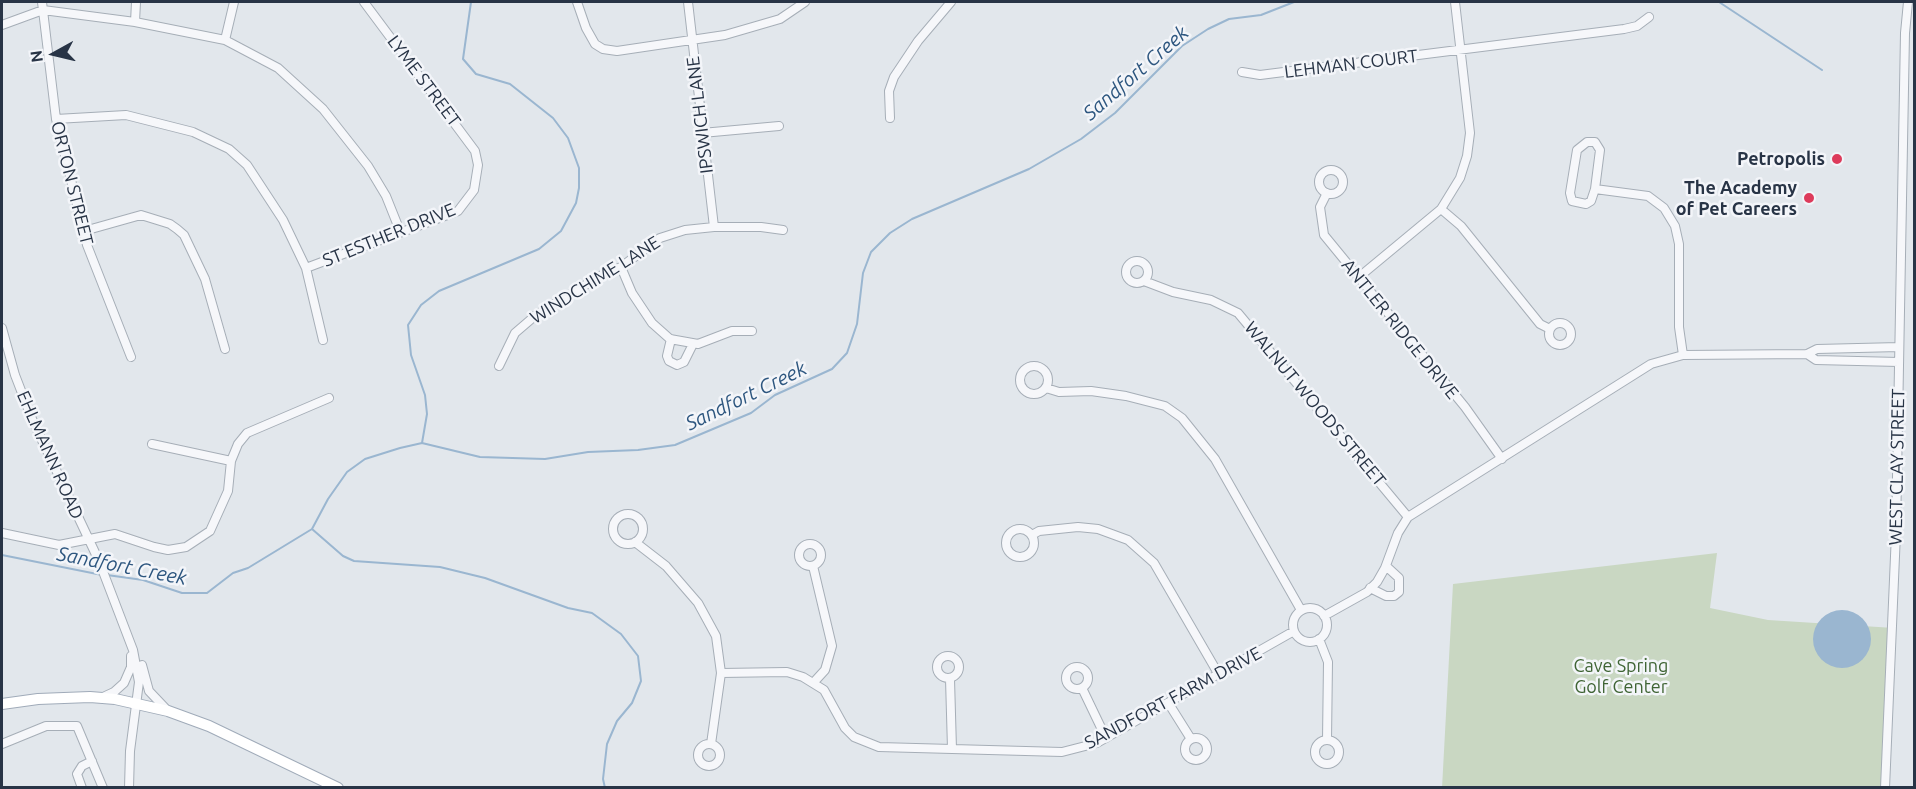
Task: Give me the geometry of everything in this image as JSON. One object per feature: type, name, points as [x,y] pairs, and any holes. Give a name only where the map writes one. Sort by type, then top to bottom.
[{"type":"main road","points":[[2,704],[67,697],[101,698],[138,703],[209,726],[338,788]]},
{"type":"street","points":[[135,22],[136,2]]},
{"type":"street","points":[[225,40],[234,2]]},
{"type":"street","name":"LYME STREET","points":[[364,2],[475,151],[478,165]]},
{"type":"street","points":[[577,2],[590,36],[603,49],[617,51],[725,35],[780,19],[805,2]]},
{"type":"street","name":"IPSWICH LANE","points":[[687,2],[714,227]]},
{"type":"street","points":[[890,118],[889,91],[894,77],[918,41],[951,2]]},
{"type":"street","points":[[1359,277],[1441,209],[1460,178],[1467,156],[1470,133],[1455,2]]},
{"type":"street","name":"WEST CLAY STREET","points":[[1886,788],[1896,533],[1905,33],[1908,2]]},
{"type":"street","points":[[2,25],[42,6],[225,40],[278,68],[323,109],[368,166],[386,196],[400,231]]},
{"type":"street","name":"ORTON STREET","points":[[42,6],[56,119],[84,231],[96,271],[131,357]]},
{"type":"street","name":"LEHMAN COURT","points":[[1242,72],[1260,75],[1624,29],[1637,26],[1649,17]]},
{"type":"street","points":[[56,119],[126,115],[193,132],[229,149],[248,165],[261,182],[283,220],[306,268],[323,340]]},
{"type":"street","points":[[702,133],[779,126]]},
{"type":"street","points":[[1587,142],[1595,142],[1600,150],[1595,189],[1590,201],[1586,204],[1575,203],[1570,199],[1577,150],[1587,142]]},
{"type":"street","name":"ST ESTHER DRIVE","points":[[306,268],[458,211],[474,190],[478,165]]},
{"type":"street","points":[[1595,189],[1648,196],[1664,208],[1675,226],[1679,244],[1679,327],[1683,355]]},
{"type":"street","name":"ANTLER RIDGE DRIVE","points":[[1327,193],[1320,207],[1322,228],[1459,400],[1502,459]]},
{"type":"street","points":[[1441,209],[1461,226],[1540,324],[1550,329]]},
{"type":"street","points":[[84,231],[141,215],[170,224],[177,229],[184,235],[205,279],[225,349]]},
{"type":"street","name":"WINDCHIME LANE","points":[[499,366],[515,333],[536,315],[602,275],[621,267],[645,248],[671,233],[714,227],[761,227],[783,230]]},
{"type":"street","points":[[621,267],[632,293],[652,323],[671,339],[693,344],[712,340],[732,331],[752,331]]},
{"type":"street","name":"WALNUT WOODS STREET","points":[[1144,281],[1192,297],[1211,300],[1238,313],[1408,517]]},
{"type":"street","name":"EHLMANN ROAD","points":[[2,328],[15,375],[32,419],[99,561],[132,646],[141,662],[149,692],[168,711]]},
{"type":"street","points":[[671,339],[667,356],[669,361],[677,365],[684,362],[693,344]]},
{"type":"street","points":[[1324,616],[1370,588],[1386,566],[1398,532],[1408,517],[1636,372],[1683,355],[1807,354],[1818,349],[1899,347]]},
{"type":"street","points":[[1807,354],[1816,360],[1899,362]]},
{"type":"street","points":[[1046,388],[1059,392],[1092,392],[1126,396],[1165,406],[1182,418],[1215,459],[1301,610]]},
{"type":"street","points":[[2,533],[59,545],[116,534],[168,550],[192,543],[210,531],[224,504],[228,491],[231,461],[238,444],[247,433],[329,398]]},
{"type":"street","points":[[152,444],[231,461]]},
{"type":"street","points":[[1032,535],[1039,531],[1078,527],[1098,529],[1128,540],[1154,563],[1219,675]]},
{"type":"street","points":[[635,542],[666,566],[698,603],[716,636],[721,673],[711,744]]},
{"type":"street","points":[[721,673],[787,672],[814,682],[825,670],[832,646],[813,566]]},
{"type":"street","points":[[1370,588],[1386,596],[1394,596],[1399,592],[1399,578],[1386,566]]},
{"type":"street","points":[[1311,608],[1324,616],[1326,631],[1319,639],[1305,641],[1294,631],[1294,617],[1301,610],[1311,608]]},
{"type":"street","name":"SANDFORT FARM DRIVE","points":[[814,682],[824,690],[845,728],[867,743],[889,747],[1062,752],[1081,749],[1106,738],[1294,631]]},
{"type":"street","points":[[1319,639],[1328,662],[1327,740]]},
{"type":"street","points":[[101,698],[114,692],[124,683],[131,667],[132,646]]},
{"type":"street","name":"EHLMANN ROAD","points":[[129,788],[130,751],[139,682],[132,646]]},
{"type":"street","points":[[950,679],[952,749]]},
{"type":"street","points":[[1082,688],[1106,738]]},
{"type":"street","points":[[1169,704],[1191,739]]},
{"type":"street","points":[[2,744],[46,726],[74,725],[80,730],[103,788]]},
{"type":"street","points":[[82,788],[77,774],[82,766],[92,761]]},
{"type":"green space","name":"Cave Spring Golf Center","points":[[1717,553],[1710,608],[1768,620],[1894,628],[1886,787],[1442,788],[1453,584]]},
{"type":"water","points":[[1842,610],[1853,612],[1863,618],[1869,628],[1871,639],[1869,650],[1863,660],[1853,666],[1842,668],[1831,666],[1821,660],[1815,650],[1813,639],[1815,628],[1821,618],[1831,612]]},
{"type":"waterway","points":[[422,443],[427,414],[425,395],[411,355],[408,325],[421,305],[439,291],[539,249],[561,231],[576,203],[579,188],[579,168],[568,138],[553,118],[510,84],[476,74],[463,59],[471,2]]},
{"type":"waterway","name":"Sandfort Creek","points":[[107,575],[143,580],[182,593],[207,593],[233,573],[248,568],[312,529],[328,499],[347,472],[365,459],[400,448],[422,443],[480,457],[545,459],[588,452],[638,450],[675,445],[751,413],[775,395],[832,369],[847,353],[857,324],[863,273],[871,252],[890,233],[912,219],[1029,169],[1081,139],[1115,113],[1182,46],[1208,29],[1229,19],[1261,15],[1294,2]]},
{"type":"waterway","name":"Sandfort Creek","points":[[1719,2],[1822,70]]},
{"type":"waterway","points":[[312,529],[343,556],[354,561],[440,567],[485,578],[568,608],[592,613],[621,634],[638,656],[641,681],[632,703],[617,721],[607,744],[603,779],[605,788]]},
{"type":"waterway","name":"Sandfort Creek","points":[[2,555],[102,575]]},
{"type":"place","name":"Petropolis","points":[[1837,159]]},
{"type":"place","name":"The Academy of Pet Careers","points":[[1809,198]]}]
